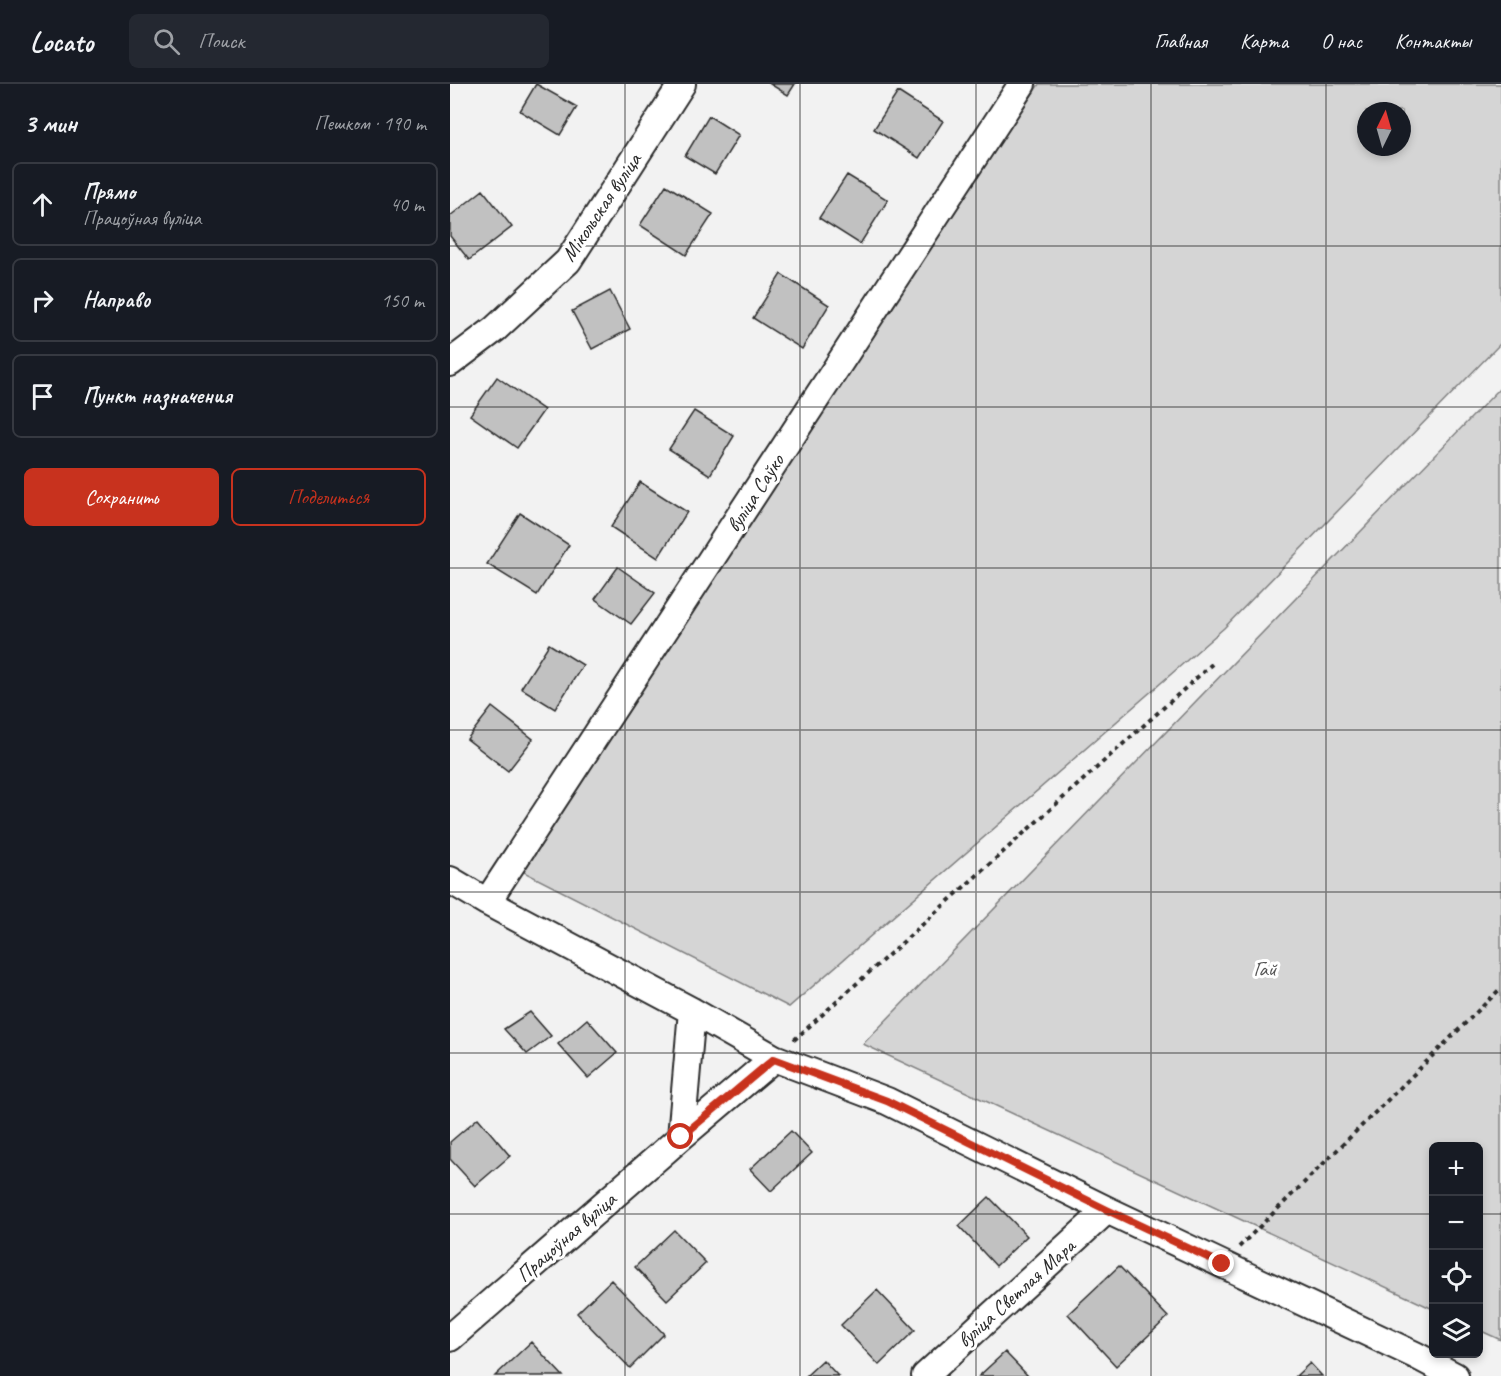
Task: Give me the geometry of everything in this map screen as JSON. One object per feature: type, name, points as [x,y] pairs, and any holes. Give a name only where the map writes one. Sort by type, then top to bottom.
[{"type":"street","name":"Мікольская вуліца","points":[[450,363],[495,329],[568,261],[681,84]]},
{"type":"street","name":"вуліца Саўко","points":[[487,902],[1022,84]]},
{"type":"street","points":[[450,880],[692,1011],[774,1059],[887,1101],[1222,1264],[1412,1365],[1455,1376]]},
{"type":"street","points":[[681,1137],[692,1011]]},
{"type":"street","name":"Працоўная вуліца","points":[[450,1338],[774,1059]]},
{"type":"street","name":"вуліца Светлая Мара","points":[[925,1376],[1107,1210]]},
{"type":"path","points":[[774,1059],[1212,664]]},
{"type":"path","points":[[1222,1264],[1501,988]]},
{"type":"green space","points":[[1039,84],[1501,84],[1501,343],[1224,628],[789,1007],[520,870]]},
{"type":"green space","name":"Гай","points":[[1501,387],[1501,1340],[1483,1332],[1483,1142],[1429,1142],[1429,1307],[863,1044]]},
{"type":"building","points":[[536,84],[577,107],[560,135],[520,111]]},
{"type":"building","points":[[770,84],[795,84],[788,95]]},
{"type":"building","points":[[898,92],[943,121],[919,158],[874,129]]},
{"type":"building","points":[[709,116],[739,135],[715,174],[685,156]]},
{"type":"building","points":[[847,175],[888,200],[860,244],[819,218]]},
{"type":"building","points":[[666,185],[713,214],[686,255],[640,225]]},
{"type":"building","points":[[483,190],[512,227],[469,260],[450,236],[450,216]]},
{"type":"building","points":[[781,274],[829,305],[802,349],[753,318]]},
{"type":"building","points":[[610,291],[630,329],[592,349],[572,311]]},
{"type":"building","points":[[497,377],[544,410],[517,448],[470,415]]},
{"type":"building","points":[[694,411],[734,436],[710,475],[669,449]]},
{"type":"building","points":[[640,482],[687,512],[658,558],[611,527]]},
{"type":"building","points":[[520,513],[569,545],[537,595],[487,564]]},
{"type":"building","points":[[618,567],[655,593],[631,624],[595,599]]},
{"type":"building","points":[[549,644],[583,665],[555,709],[521,688]]},
{"type":"building","points":[[492,707],[533,739],[508,771],[467,739]]},
{"type":"building","points":[[530,1012],[551,1036],[527,1054],[504,1029]]},
{"type":"building","points":[[587,1019],[617,1053],[588,1078],[558,1044]]},
{"type":"building","points":[[478,1118],[510,1156],[475,1186],[450,1159],[450,1142]]},
{"type":"building","points":[[791,1131],[812,1153],[771,1191],[750,1169]]},
{"type":"building","points":[[989,1197],[1027,1236],[996,1266],[959,1226]]},
{"type":"building","points":[[674,1230],[706,1263],[667,1300],[635,1267]]},
{"type":"building","points":[[1119,1266],[1168,1317],[1116,1366],[1068,1314]]},
{"type":"building","points":[[611,1280],[664,1334],[630,1368],[577,1313]]},
{"type":"building","points":[[877,1290],[915,1330],[879,1365],[841,1325]]},
{"type":"building","points":[[531,1342],[563,1376],[495,1376]]},
{"type":"building","points":[[1005,1352],[1028,1376],[979,1376]]},
{"type":"building","points":[[823,1360],[838,1376],[806,1376]]},
{"type":"building","points":[[1310,1363],[1322,1376],[1296,1376]]},
{"type":"route","points":[[681,1137],[774,1059],[887,1101],[1222,1264]]}]
